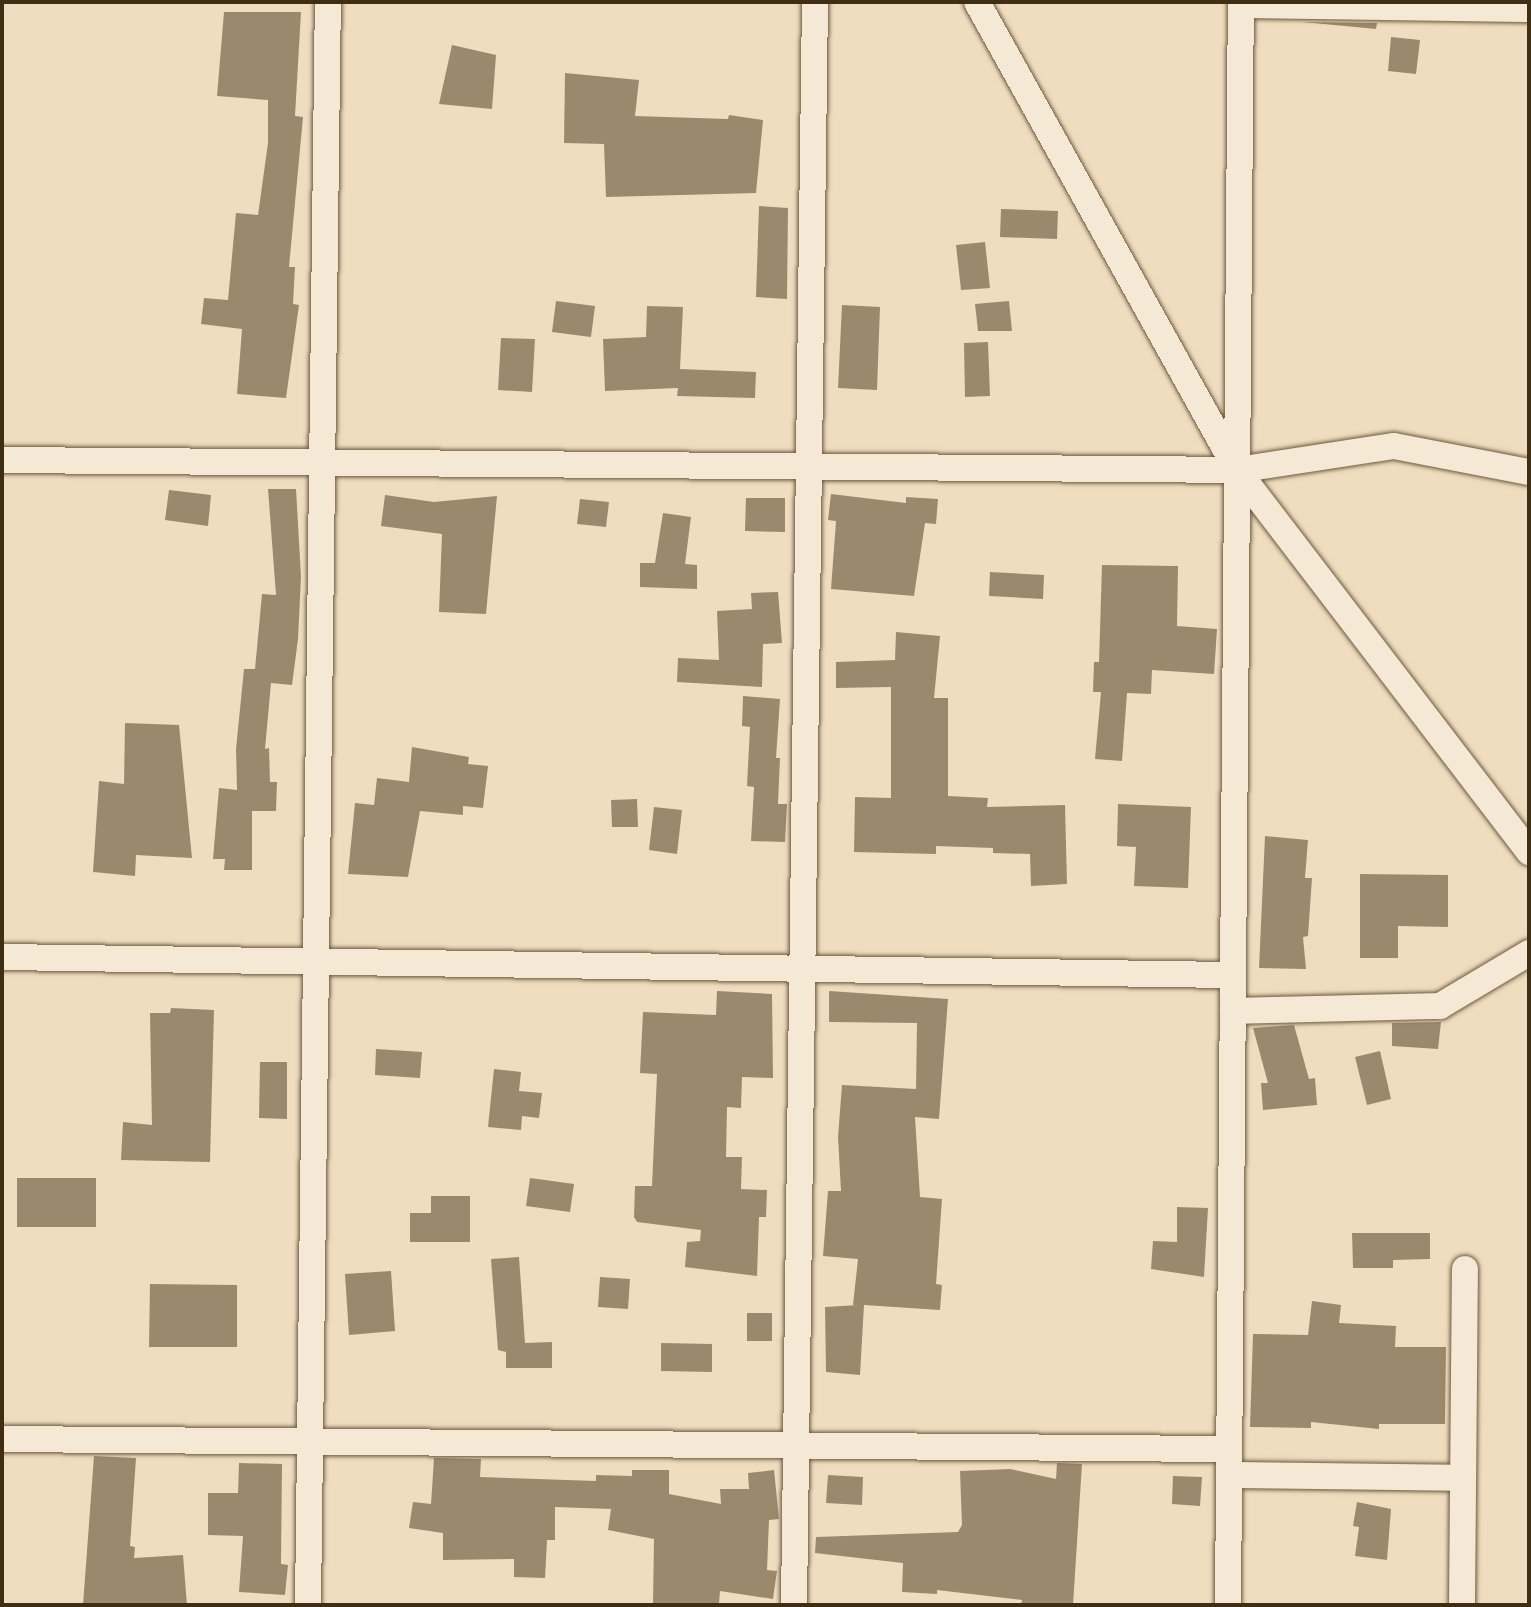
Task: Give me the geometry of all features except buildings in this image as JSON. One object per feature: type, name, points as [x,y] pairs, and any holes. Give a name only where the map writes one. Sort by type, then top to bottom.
[{"type":"street","points":[[308,1605],[328,2]]},
{"type":"street","points":[[794,1605],[815,2]]},
{"type":"street","points":[[977,2],[1237,470],[1529,852]]},
{"type":"street","points":[[1228,1605],[1241,4],[1487,5],[1529,9]]},
{"type":"street","points":[[2,460],[1237,470],[1394,446],[1529,472]]},
{"type":"street","points":[[1233,1011],[1440,1006],[1529,953]]},
{"type":"street","points":[[2,957],[1233,975]]},
{"type":"street","points":[[1462,1605],[1465,1269]]},
{"type":"street","points":[[2,1439],[1229,1449]]},
{"type":"street","points":[[1229,1475],[1463,1478]]}]
